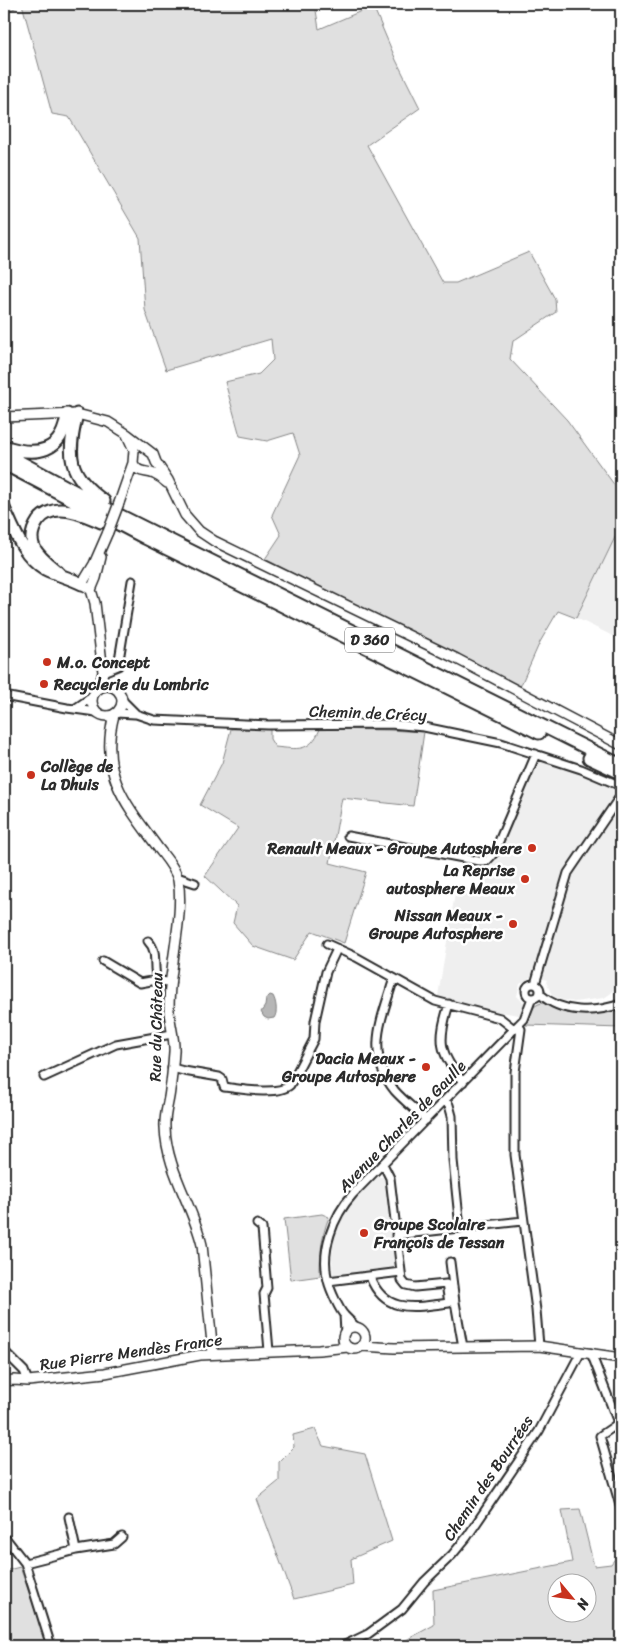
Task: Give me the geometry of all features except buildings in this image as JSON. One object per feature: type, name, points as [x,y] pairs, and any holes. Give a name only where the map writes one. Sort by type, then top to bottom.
[{"type":"highway","points":[[4,446],[30,452],[41,451],[50,447],[63,432],[72,414]]},
{"type":"highway","points":[[72,414],[71,454],[74,469],[90,490],[114,506],[119,515]]},
{"type":"highway","name":"D 360","points":[[4,453],[119,515],[621,764]]},
{"type":"highway","name":"D 360","points":[[4,464],[145,538],[621,773]]},
{"type":"highway","points":[[4,508],[19,540],[32,559],[47,569],[86,587]]},
{"type":"highway","points":[[60,574],[40,557],[34,548],[31,538],[34,527],[40,518],[49,512],[60,510],[72,511],[104,523],[138,540],[145,538]]},
{"type":"street","points":[[4,417],[72,414],[108,422],[154,454],[156,462],[185,515],[199,531],[214,541],[457,659],[621,745]]},
{"type":"street","points":[[127,434],[134,450],[137,470],[161,478],[172,489]]},
{"type":"street","points":[[76,708],[92,697],[99,688],[103,672],[95,603],[86,587],[134,460],[139,451],[147,450]]},
{"type":"street","points":[[123,492],[132,480],[153,468],[156,462]]},
{"type":"street","points":[[103,672],[118,666],[132,581]]},
{"type":"street","points":[[103,672],[113,687],[119,692],[122,700],[136,714]]},
{"type":"street","points":[[99,688],[113,687]]},
{"type":"street","points":[[4,696],[66,708],[76,708],[105,716],[115,714],[122,700]]},
{"type":"street","points":[[92,697],[92,705],[96,712]]},
{"type":"street","name":"Chemin de Crécy","points":[[115,714],[136,714],[154,720],[215,723],[358,726],[390,724],[424,727],[476,736],[536,754],[621,786]]},
{"type":"street","name":"Rue du Château","points":[[115,714],[110,732],[109,749],[110,763],[116,783],[124,798],[171,865],[177,878],[179,892],[177,933],[169,1010],[174,1050],[164,1124],[165,1135],[183,1195],[202,1245],[213,1353]]},
{"type":"street","points":[[348,836],[487,861],[494,853],[536,754]]},
{"type":"street","points":[[535,984],[568,873],[621,795]]},
{"type":"street","points":[[177,878],[195,883]]},
{"type":"street","points":[[148,941],[153,946],[155,953],[157,980]]},
{"type":"street","points":[[327,944],[356,957],[435,1001],[500,1018],[520,1029],[515,1072],[515,1155],[536,1310],[538,1346]]},
{"type":"street","points":[[172,1068],[184,1072],[220,1077],[224,1087],[274,1091],[286,1088],[290,1085],[314,1039],[315,1021],[326,972],[337,949]]},
{"type":"street","points":[[103,961],[140,983],[157,980],[171,983]]},
{"type":"street","points":[[394,978],[377,1033],[377,1054],[382,1072],[389,1083],[426,1120]]},
{"type":"street","points":[[535,984],[531,984],[526,989],[528,996],[532,998],[540,994]]},
{"type":"street","points":[[535,984],[540,989],[540,994],[553,1003],[565,1008],[576,1010],[596,1009],[621,1004]]},
{"type":"street","name":"Avenue Charles de Gaulle","points":[[356,1327],[344,1315],[328,1280],[326,1261],[329,1238],[336,1217],[346,1202],[524,1019],[532,998]]},
{"type":"street","points":[[449,1004],[441,1030],[441,1044],[447,1061],[463,1082]]},
{"type":"street","points":[[44,1077],[116,1044],[172,1034]]},
{"type":"street","points":[[445,1100],[449,1105],[452,1116],[453,1160],[460,1228]]},
{"type":"street","points":[[370,1276],[375,1288],[384,1299],[395,1305],[414,1307],[449,1303],[446,1284],[415,1287],[406,1285],[402,1280],[390,1178],[383,1164]]},
{"type":"street","points":[[396,1235],[523,1221]]},
{"type":"street","points":[[257,1224],[262,1228],[267,1288],[264,1294],[269,1351]]},
{"type":"street","points":[[450,1262],[462,1347]]},
{"type":"street","points":[[328,1280],[401,1272]]},
{"type":"street","name":"Avenue Charles de Gaulle","points":[[344,1315],[344,1335]]},
{"type":"street","points":[[362,1346],[365,1342],[365,1336],[361,1329],[356,1327],[349,1328],[344,1335],[348,1347],[355,1349],[362,1346],[394,1348],[538,1346],[621,1358]]},
{"type":"street","name":"Rue Pierre Mendès France","points":[[322,1350],[344,1335]]},
{"type":"street","points":[[365,1336],[394,1348]]},
{"type":"street","name":"Rue Pierre Mendès France","points":[[4,1381],[28,1381],[105,1373],[213,1353],[322,1350],[348,1347]]},
{"type":"street","points":[[4,1351],[24,1371],[28,1381]]},
{"type":"street","name":"Chemin des Bourrées","points":[[343,1646],[368,1634],[402,1609],[424,1582],[452,1555],[467,1537],[539,1431],[581,1352]]},
{"type":"street","points":[[591,1353],[617,1420],[616,1425],[600,1436],[621,1509]]},
{"type":"street","points":[[69,1517],[76,1550]]},
{"type":"street","points":[[25,1564],[76,1550],[114,1544],[122,1537]]},
{"type":"street","points":[[4,1538],[25,1564],[52,1646]]},
{"type":"shaded area","points":[[4,4],[22,4],[4,14]]},
{"type":"shaded area","points":[[22,4],[315,4],[319,29],[373,6],[396,60],[420,108],[367,145],[443,283],[456,283],[529,252],[555,299],[556,312],[513,341],[510,359],[567,420],[621,494],[621,525],[576,618],[558,611],[540,642],[520,687],[265,559],[281,535],[272,515],[300,455],[293,433],[267,441],[240,436],[225,382],[259,374],[273,360],[271,339],[166,370],[145,310],[140,238],[69,117],[52,114]]},
{"type":"shaded area","points":[[621,525],[621,640],[576,618]]},
{"type":"shaded area","points":[[231,729],[270,729],[270,739],[275,747],[296,749],[307,746],[312,742],[320,729],[424,732],[413,806],[342,798],[330,863],[366,872],[344,943],[312,931],[293,960],[253,946],[233,923],[237,906],[205,876],[238,828],[200,805],[222,763]]},
{"type":"shaded area","points":[[621,745],[621,983],[604,998],[574,1002],[562,1000],[552,995],[546,982],[547,980],[532,976],[520,984],[517,996],[524,1003],[519,1015],[481,1009],[438,996],[456,887],[481,892],[538,758],[602,781]]},
{"type":"shaded area","points":[[270,995],[274,998],[276,1010],[274,1018],[268,1019],[261,1012],[265,1006],[266,999]]},
{"type":"shaded area","points":[[543,1003],[560,1011],[574,1014],[621,1009],[621,1028],[526,1025],[533,1008]]},
{"type":"shaded area","name":"Groupe Scolaire François de Tessan","points":[[377,1177],[382,1177],[387,1181],[395,1271],[333,1277],[332,1256],[338,1226],[352,1203]]},
{"type":"shaded area","points":[[322,1214],[329,1217],[324,1232],[320,1276],[291,1280],[284,1219]]},
{"type":"shaded area","points":[[315,1429],[323,1446],[365,1454],[392,1541],[351,1559],[353,1585],[294,1599],[257,1499],[279,1481],[279,1462],[294,1447],[293,1435]]},
{"type":"shaded area","points":[[580,1509],[594,1566],[611,1564],[621,1551],[621,1646],[395,1646],[434,1625],[433,1590],[572,1562],[562,1510]]},
{"type":"shaded area","points":[[20,1567],[48,1646],[4,1646],[4,1571]]},
{"type":"place","name":"M.o. Concept","points":[[47,662]]},
{"type":"place","name":"Recyclerie du Lombric","points":[[44,684]]},
{"type":"place","name":"Collège de La Dhuis","points":[[31,775]]},
{"type":"place","name":"Renault Meaux - Groupe Autosphere","points":[[532,848]]},
{"type":"place","name":"La Reprise autosphere Meaux","points":[[525,879]]},
{"type":"place","name":"Nissan Meaux - Groupe Autosphere","points":[[513,924]]},
{"type":"place","name":"Dacia Meaux - Groupe Autosphere","points":[[426,1067]]},
{"type":"place","name":"Groupe Scolaire François de Tessan","points":[[364,1233]]}]
